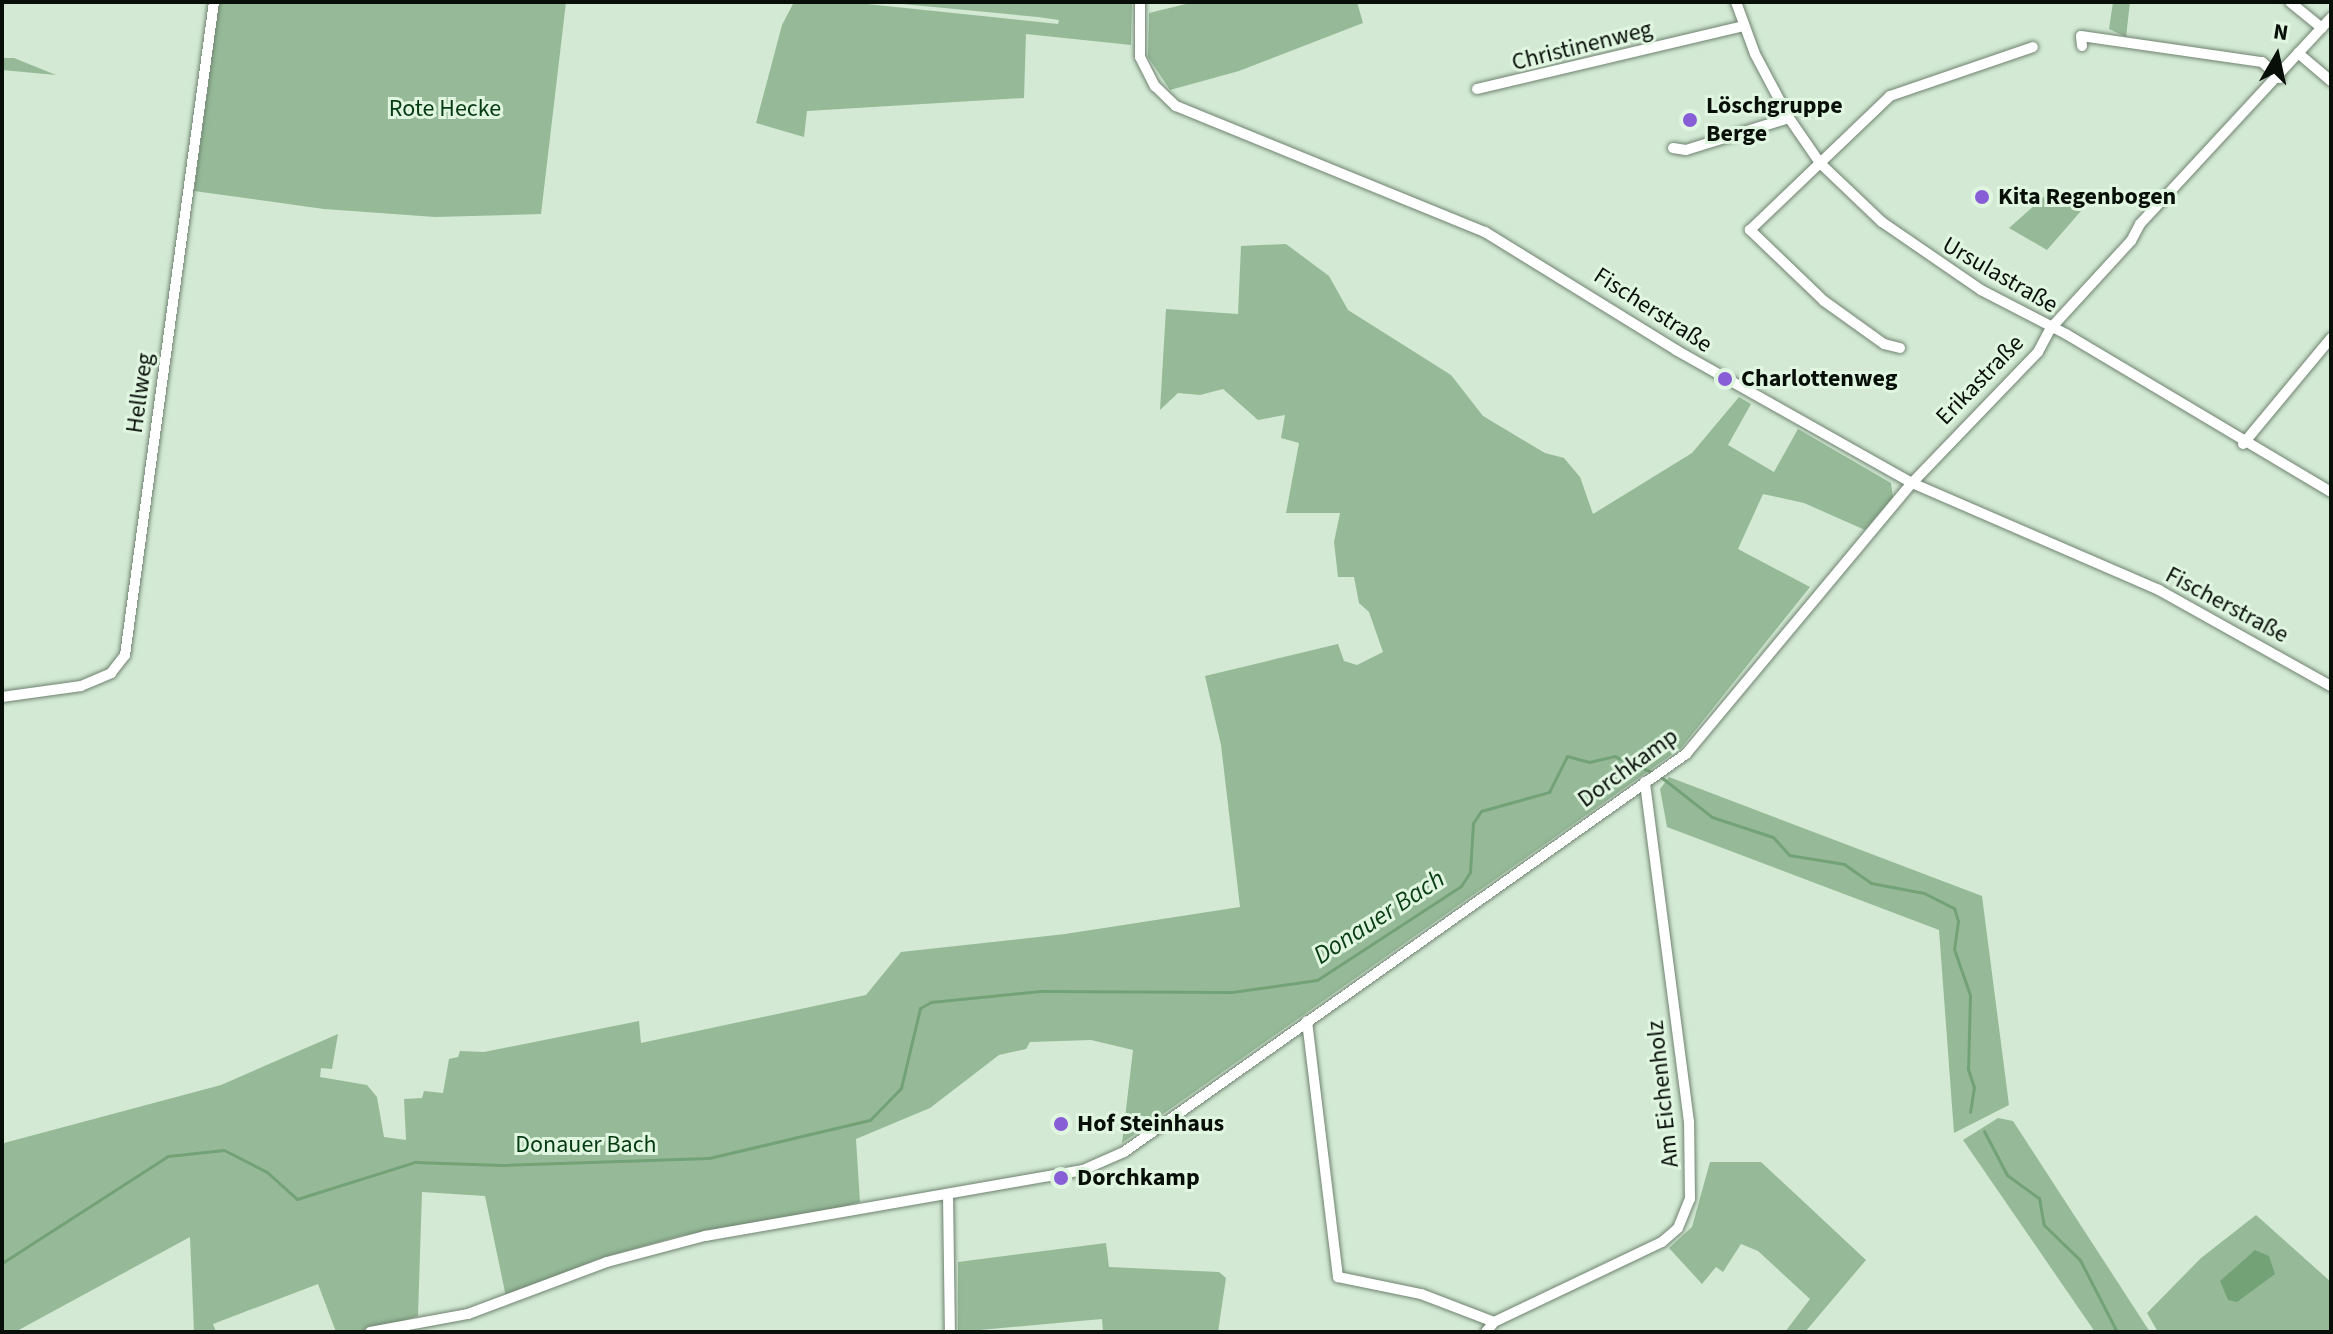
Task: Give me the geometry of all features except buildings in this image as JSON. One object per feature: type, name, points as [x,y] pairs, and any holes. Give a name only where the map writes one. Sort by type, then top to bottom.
[{"type":"street","name":"Hellweg","points":[[2,697],[81,686],[111,673],[125,655],[214,2]]},
{"type":"street","name":"Fischerstraße","points":[[1140,2],[1140,57],[1155,86],[1176,106],[1500,240],[1700,365],[1912,483],[2159,590],[2330,683]]},
{"type":"street","name":"Ursulastraße","points":[[1736,2],[1743,26],[1789,118],[1820,163],[1851,196],[1924,254],[2243,444],[2331,492]]},
{"type":"street","points":[[2290,2],[2322,28]]},
{"type":"street","name":"Erikastraße","points":[[1912,483],[2038,352],[2050,329],[2183,175],[2202,162],[2331,18]]},
{"type":"street","name":"Christinenweg","points":[[1477,89],[1743,26]]},
{"type":"street","points":[[2082,46],[2081,36],[2262,62],[2280,78]]},
{"type":"street","points":[[1900,348],[1884,344],[1824,301],[1750,230],[1890,96],[2033,47]]},
{"type":"street","points":[[2298,53],[2331,81]]},
{"type":"street","points":[[1673,148],[1686,150],[1789,118]]},
{"type":"street","points":[[2243,444],[2331,338]]},
{"type":"street","name":"Dorchkamp","points":[[370,1332],[468,1314],[607,1262],[705,1236],[772,1221],[948,1195],[1099,1166],[1653,777],[1708,731],[1912,483]]},
{"type":"street","name":"Am Eichenholz","points":[[1486,1332],[1494,1322],[1662,1242],[1678,1228],[1688,1207],[1691,1149],[1653,777]]},
{"type":"street","points":[[1307,1021],[1338,1277],[1421,1294],[1494,1322]]},
{"type":"street","points":[[948,1195],[950,1332]]},
{"type":"green space","name":"Rote Hecke","points":[[219,2],[566,2],[541,214],[435,217],[324,209],[194,191]]},
{"type":"green space","points":[[794,2],[848,2],[1058,24],[1059,20],[1038,17],[881,2],[1132,2],[1131,45],[1026,34],[1024,98],[807,111],[804,137],[756,123],[782,25]]},
{"type":"green space","points":[[1194,2],[1357,2],[1363,23],[1239,71],[1170,90],[1148,57],[1149,13]]},
{"type":"green space","points":[[2113,2],[2130,2],[2126,37],[2109,29]]},
{"type":"green space","points":[[2,58],[14,58],[56,75],[2,70]]},
{"type":"green space","points":[[2047,194],[2081,211],[2047,250],[2009,228]]},
{"type":"green space","points":[[1286,244],[1329,276],[1348,310],[1451,375],[1483,416],[1545,453],[1564,458],[1580,477],[1593,514],[1692,453],[1739,397],[1751,404],[1728,445],[1774,472],[1798,429],[1891,483],[1893,497],[1865,530],[1804,503],[1763,494],[1738,549],[1810,587],[1681,748],[1122,1143],[1133,1050],[1091,1040],[1030,1042],[1026,1049],[999,1055],[930,1108],[856,1139],[860,1202],[680,1236],[598,1259],[506,1297],[485,1196],[422,1192],[418,1316],[365,1332],[336,1332],[318,1284],[213,1324],[216,1332],[194,1332],[190,1237],[15,1332],[2,1332],[4,1143],[221,1085],[338,1034],[332,1069],[321,1068],[320,1077],[367,1085],[377,1097],[384,1137],[406,1140],[404,1099],[422,1098],[424,1091],[443,1093],[449,1059],[458,1057],[460,1051],[484,1052],[639,1021],[641,1043],[866,995],[901,952],[1065,934],[1240,907],[1221,745],[1205,676],[1338,644],[1344,661],[1357,665],[1383,652],[1369,612],[1359,603],[1354,577],[1338,577],[1334,542],[1340,513],[1286,513],[1299,443],[1281,438],[1285,415],[1258,420],[1223,389],[1200,395],[1178,393],[1160,410],[1166,309],[1238,314],[1241,246]]},
{"type":"green space","points":[[1669,777],[1982,896],[2009,1105],[1954,1133],[1939,930],[1667,827],[1660,789]]},
{"type":"green space","points":[[1998,1118],[2013,1121],[2150,1332],[2095,1332],[1963,1140]]},
{"type":"green space","points":[[1710,1162],[1761,1162],[1866,1260],[1805,1332],[1785,1332],[1810,1299],[1758,1251],[1741,1244],[1723,1272],[1716,1267],[1702,1284],[1669,1248],[1692,1227]]},
{"type":"green space","points":[[2256,1215],[2331,1282],[2331,1332],[2158,1332],[2147,1313],[2201,1258]]},
{"type":"green space","points":[[1106,1243],[1109,1267],[1219,1272],[1226,1278],[1218,1332],[1103,1332],[1102,1319],[958,1332],[958,1262]]},
{"type":"shaded area","points":[[2255,1250],[2269,1256],[2275,1274],[2237,1302],[2228,1300],[2220,1281]]},
{"type":"waterway","name":"Donauer Bach","points":[[2,1263],[168,1156],[224,1150],[267,1172],[297,1199],[415,1162],[501,1165],[709,1158],[870,1120],[901,1088],[920,1008],[931,1002],[1040,991],[1232,992],[1317,980],[1461,886],[1470,872],[1473,823],[1481,811],[1549,792],[1567,756],[1589,762],[1614,756],[1654,773]]},
{"type":"waterway","name":"Donauer Bach","points":[[1661,777],[1712,817],[1773,837],[1789,855],[1844,864],[1871,883],[1924,893],[1954,908],[1958,921],[1954,949],[1970,995],[1968,1069],[1974,1087],[1970,1112]]},
{"type":"waterway","name":"Donauer Bach","points":[[1984,1131],[2007,1175],[2039,1198],[2044,1225],[2080,1260],[2117,1332]]},
{"type":"place","name":"Löschgruppe Berge","points":[[1690,120]]},
{"type":"place","name":"Kita Regenbogen","points":[[1982,197]]},
{"type":"place","name":"Charlottenweg","points":[[1725,379]]},
{"type":"place","name":"Hof Steinhaus","points":[[1061,1124]]},
{"type":"place","name":"Dorchkamp","points":[[1061,1178]]}]
